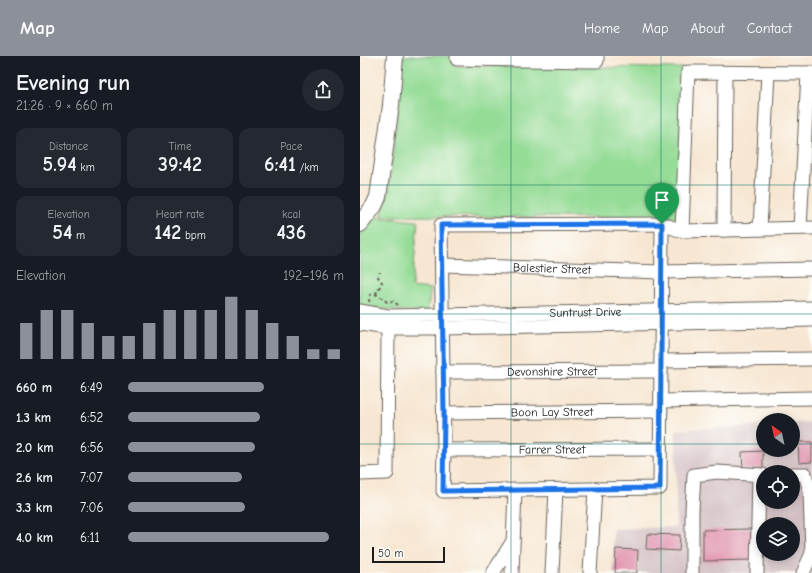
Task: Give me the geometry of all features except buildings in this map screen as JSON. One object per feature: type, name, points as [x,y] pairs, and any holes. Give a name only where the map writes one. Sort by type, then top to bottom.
[{"type":"main road","points":[[360,224],[374,206],[378,198],[391,105],[395,56]]},
{"type":"street","points":[[456,56],[457,60],[597,61],[597,56]]},
{"type":"street","points":[[662,224],[660,488],[443,491],[444,413],[441,225],[662,224],[682,231],[806,228],[810,73],[688,72],[682,231]]},
{"type":"street","points":[[724,230],[725,73]]},
{"type":"street","points":[[760,229],[768,73]]},
{"type":"street","name":"Balestier Street","points":[[442,265],[662,272],[812,269]]},
{"type":"street","name":"Suntrust Drive","points":[[360,324],[388,328],[443,328],[812,308]]},
{"type":"street","name":"Suntrust Drive","points":[[366,312],[388,316],[442,314],[812,320]]},
{"type":"street","points":[[360,474],[387,473],[388,328]]},
{"type":"street","name":"Devonshire Street","points":[[443,372],[661,366],[812,359]]},
{"type":"street","name":"Boon Lay Street","points":[[444,413],[661,406],[812,398]]},
{"type":"street","name":"Farrer Street","points":[[444,450],[660,449]]},
{"type":"street","points":[[692,573],[692,510],[694,475],[717,472],[756,475]]},
{"type":"street","points":[[800,474],[805,474],[810,491],[812,553],[803,573]]},
{"type":"street","points":[[590,573],[595,489]]},
{"type":"street","points":[[512,573],[515,490]]},
{"type":"street","points":[[552,573],[556,490]]},
{"type":"street","points":[[757,573],[760,509]]},
{"type":"street","points":[[493,573],[514,540]]},
{"type":"path","points":[[376,294],[382,285],[382,282],[378,277],[380,272]]},
{"type":"path","points":[[366,312],[370,295],[376,294],[387,302],[393,301],[396,303],[401,310],[401,315]]},
{"type":"shaded area","points":[[812,422],[812,573],[613,573],[613,529],[676,527],[676,430],[756,425],[756,457],[800,457],[800,423]]},
{"type":"green space","points":[[403,56],[451,56],[454,66],[684,68],[676,218],[381,216],[389,191]]},
{"type":"green space","points":[[373,217],[418,221],[412,287],[431,289],[427,313],[360,307],[360,232]]},
{"type":"route","points":[[662,224],[660,488],[443,491],[444,413],[441,225],[662,224]]}]
